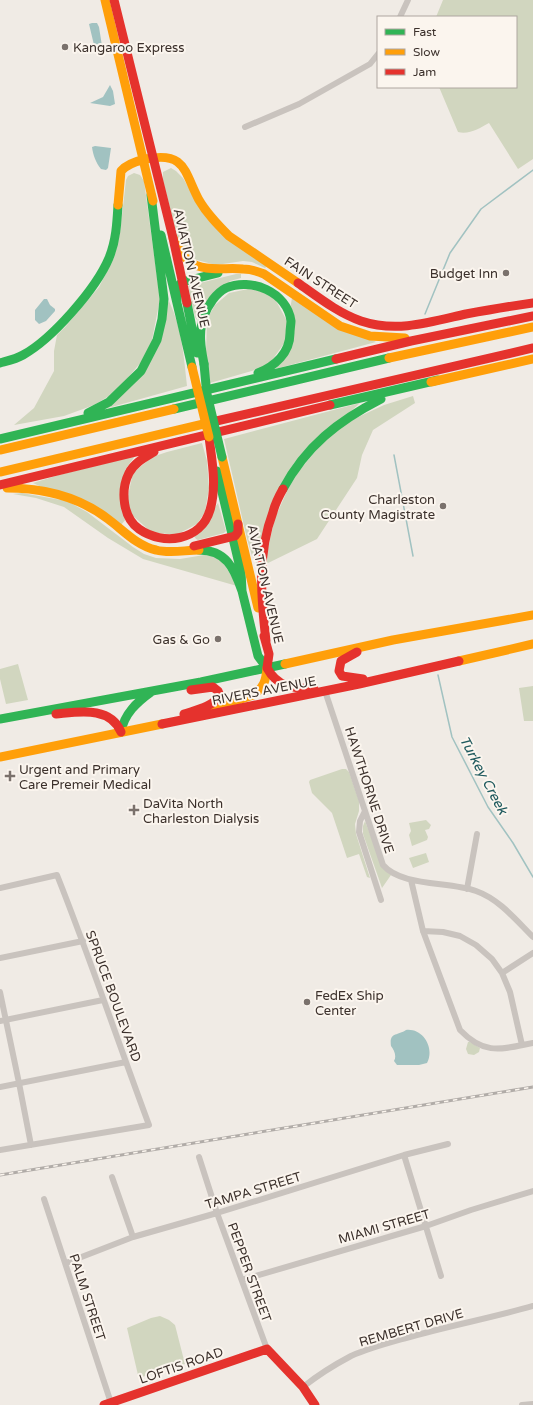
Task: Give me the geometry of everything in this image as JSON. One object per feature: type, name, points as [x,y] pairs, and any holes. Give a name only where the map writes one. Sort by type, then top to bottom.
[{"type":"main road","name":"AVIATION AVENUE","points":[[105,0],[144,160],[176,302],[199,365],[204,436]]},
{"type":"main road","name":"AVIATION AVENUE","points":[[114,0],[173,238],[199,365],[207,396],[216,458],[241,572],[242,591],[258,656],[267,668]]},
{"type":"main road","name":"FAIN STREET","points":[[0,364],[22,356],[43,342],[66,319],[91,289],[107,263],[113,244],[118,224],[121,171],[129,164],[161,156],[171,158],[182,164],[205,210],[229,236],[338,310],[360,321],[387,327],[412,326],[495,309],[533,303]]},
{"type":"main road","points":[[42,429],[91,412],[109,402],[141,371],[157,340],[162,320],[164,299],[151,195]]},
{"type":"main road","points":[[173,238],[180,253],[186,260],[203,269],[246,268],[264,274],[340,326],[360,333],[370,336],[402,339],[454,332]]},
{"type":"main road","points":[[176,302],[177,288],[182,282],[232,269]]},
{"type":"main road","points":[[199,365],[202,321],[209,304],[220,293],[235,285],[251,284],[261,286],[272,292],[284,303],[289,314],[292,331],[287,350],[279,360],[264,370],[214,388]]},
{"type":"main road","points":[[0,439],[454,332],[533,316]]},
{"type":"main road","points":[[0,450],[401,355],[533,327]]},
{"type":"main road","points":[[0,472],[533,348]]},
{"type":"main road","points":[[0,485],[438,380],[533,359]]},
{"type":"main road","points":[[266,641],[261,592],[262,553],[273,510],[282,490],[295,468],[322,436],[352,413],[396,393],[438,380]]},
{"type":"main road","points":[[204,436],[216,458],[210,512],[202,525],[185,537],[164,540],[154,538],[146,534],[132,523],[123,500],[125,481],[128,473],[133,466],[150,453],[204,436]]},
{"type":"main road","name":"AVIATION AVENUE","points":[[216,458],[238,524],[269,654],[267,668]]},
{"type":"main road","points":[[0,489],[33,489],[67,496],[98,512],[140,544],[156,551],[202,550],[217,554],[230,563],[235,570],[242,591]]},
{"type":"main road","points":[[175,551],[232,536],[238,532],[238,524]]},
{"type":"main road","name":"RIVERS AVENUE","points":[[0,720],[267,668],[393,640],[533,615]]},
{"type":"main road","points":[[376,680],[353,679],[342,676],[339,671],[340,663],[343,659],[350,655],[393,640]]},
{"type":"main road","name":"RIVERS AVENUE","points":[[0,757],[376,680],[533,644]]},
{"type":"main road","points":[[267,668],[272,676],[285,686],[291,688],[326,690]]},
{"type":"main road","points":[[182,720],[234,700],[254,695],[265,683],[267,668]]},
{"type":"main road","points":[[152,726],[219,700],[220,696],[214,687],[199,688],[187,691],[177,686]]},
{"type":"main road","points":[[121,732],[124,721],[132,708],[152,691]]},
{"type":"main road","points":[[28,714],[92,712],[112,719],[116,722],[121,732]]},
{"type":"main road","points":[[266,1349],[303,1387],[315,1405]]},
{"type":"main road","name":"LOFTIS ROAD","points":[[107,1404],[266,1349]]},
{"type":"street","points":[[400,16],[408,0]]},
{"type":"street","points":[[245,127],[299,104],[370,64],[377,55]]},
{"type":"street","name":"HAWTHORNE DRIVE","points":[[326,690],[383,865],[388,872],[411,880],[440,883],[476,891],[497,902],[533,937]]},
{"type":"street","points":[[365,811],[360,822],[359,832],[381,900]]},
{"type":"street","points":[[466,889],[477,834]]},
{"type":"street","name":"SPRUCE BOULEVARD","points":[[0,888],[58,875],[149,1125],[31,1145]]},
{"type":"street","points":[[411,880],[423,931],[460,1030],[467,1037],[491,1049],[533,1043]]},
{"type":"street","points":[[423,931],[443,932],[460,936],[476,945],[492,959],[502,973],[510,992],[522,1045]]},
{"type":"street","points":[[0,958],[83,941]]},
{"type":"street","points":[[502,973],[533,953]]},
{"type":"street","points":[[0,992],[3,1021],[19,1083],[31,1145],[0,1150]]},
{"type":"street","points":[[3,1021],[103,1000]]},
{"type":"street","points":[[0,1087],[126,1062]]},
{"type":"street","name":"TAMPA STREET","points":[[66,1263],[133,1237],[217,1213],[404,1155],[448,1144]]},
{"type":"street","points":[[404,1155],[441,1276]]},
{"type":"street","name":"PEPPER STREET","points":[[199,1157],[217,1213],[266,1349]]},
{"type":"street","points":[[112,1177],[133,1237]]},
{"type":"street","name":"MIAMI STREET","points":[[242,1280],[426,1226],[471,1210],[533,1191]]},
{"type":"street","name":"PALM STREET","points":[[44,1199],[66,1263],[107,1404]]},
{"type":"street","name":"REMBERT DRIVE","points":[[303,1387],[327,1370],[353,1356],[379,1346],[445,1327],[506,1314],[533,1306]]},
{"type":"street","points":[[522,1405],[533,1404]]},
{"type":"green space","points":[[443,0],[533,0],[533,159],[518,169],[489,123],[470,132],[458,132],[439,88],[517,88],[517,16],[436,16]]},
{"type":"green space","points":[[171,168],[183,178],[196,201],[267,266],[265,268],[252,262],[243,261],[216,265],[193,259],[179,244],[163,180],[163,172]]},
{"type":"green space","points":[[134,173],[140,175],[144,181],[160,299],[152,340],[142,361],[126,380],[109,396],[94,405],[64,416],[14,425],[34,408],[54,371],[54,351],[57,335],[99,287],[114,258],[120,233],[126,180],[128,176]]},
{"type":"green space","points":[[241,274],[241,278],[230,281],[197,320],[188,286]]},
{"type":"green space","points":[[248,289],[266,292],[275,299],[288,323],[285,342],[270,363],[259,369],[210,383],[206,352],[207,319],[215,305],[229,293]]},
{"type":"green space","points":[[292,298],[376,342],[275,369],[280,364]]},
{"type":"green space","points":[[169,301],[180,332],[187,386],[101,410],[134,384]]},
{"type":"green space","points":[[413,396],[415,403],[373,430],[362,455],[357,478],[317,539],[264,565],[275,518],[288,489],[299,471],[328,436],[354,419],[384,405]]},
{"type":"green space","points":[[360,403],[294,463],[257,564],[252,556],[247,539],[224,439]]},
{"type":"green space","points":[[202,443],[207,461],[209,488],[205,512],[197,524],[176,535],[151,532],[132,515],[127,500],[133,473],[152,457]]},
{"type":"green space","points":[[135,456],[125,470],[126,519],[121,525],[33,483],[59,475]]},
{"type":"green space","points":[[22,493],[67,501],[87,512],[133,547],[144,554],[156,558],[180,559],[204,555],[213,556],[223,562],[237,586],[143,559],[108,538],[64,507],[36,498],[13,494]]},
{"type":"green space","points":[[218,503],[226,531],[224,533],[198,540],[196,539],[194,536]]},
{"type":"green space","points":[[18,664],[28,700],[6,704],[0,679],[0,669]]},
{"type":"green space","points":[[533,686],[533,721],[524,721],[519,688]]},
{"type":"green space","points":[[346,769],[349,772],[359,801],[359,811],[355,824],[356,834],[370,878],[367,877],[359,854],[347,858],[332,813],[312,793],[309,782],[310,780]]},
{"type":"green space","points":[[426,820],[431,825],[429,829],[425,830],[428,837],[427,840],[412,846],[409,835],[411,831],[409,823]]},
{"type":"green space","points":[[365,821],[381,863],[391,875],[382,888],[363,834],[363,826]]},
{"type":"green space","points":[[426,853],[429,862],[413,868],[409,858]]},
{"type":"green space","points":[[468,1042],[480,1048],[479,1052],[474,1055],[468,1054],[466,1049]]},
{"type":"green space","points":[[160,1316],[169,1320],[175,1325],[185,1364],[142,1377],[138,1375],[127,1328]]},
{"type":"water","points":[[97,23],[99,27],[102,46],[99,47],[94,45],[89,24]]},
{"type":"water","points":[[110,85],[113,91],[115,104],[110,106],[90,103],[103,97]]},
{"type":"water","points":[[92,147],[111,148],[108,168],[106,170],[101,169],[96,162]]},
{"type":"water","points":[[44,299],[47,299],[55,311],[46,321],[39,324],[35,320],[35,310]]},
{"type":"water","points":[[406,1030],[418,1032],[426,1040],[429,1051],[427,1063],[419,1065],[397,1065],[394,1061],[395,1055],[391,1046],[391,1038],[392,1036]]},
{"type":"waterway","name":"Turkey Creek","points":[[425,314],[450,253],[481,209],[533,170]]},
{"type":"waterway","name":"Turkey Creek","points":[[394,455],[413,556]]},
{"type":"waterway","name":"Turkey Creek","points":[[438,675],[452,737],[488,807],[513,843],[533,877]]},
{"type":"railway","points":[[0,1175],[533,1087]]},
{"type":"traffic: fast","points":[[88,413],[109,402],[141,371],[157,340],[162,319],[164,299],[151,195]]},
{"type":"traffic: fast","points":[[0,363],[12,360],[34,348],[60,325],[84,298],[103,270],[109,258],[115,239],[118,205]]},
{"type":"traffic: fast","points":[[161,235],[192,367]]},
{"type":"traffic: fast","points":[[177,302],[177,288],[182,282],[218,273]]},
{"type":"traffic: fast","points":[[204,364],[201,346],[201,328],[204,316],[210,304],[216,296],[226,288],[246,284],[256,286],[275,295],[283,302],[291,321],[289,340],[284,353],[276,363],[258,373]]},
{"type":"traffic: fast","points":[[187,303],[197,353]]},
{"type":"traffic: fast","points":[[174,409],[389,358]]},
{"type":"traffic: fast","points":[[0,439],[336,359]]},
{"type":"traffic: fast","points":[[204,364],[207,396]]},
{"type":"traffic: fast","points":[[330,405],[438,380]]},
{"type":"traffic: fast","points":[[206,390],[222,457]]},
{"type":"traffic: fast","points":[[283,489],[302,460],[324,436],[351,416],[381,399]]},
{"type":"traffic: fast","points":[[217,471],[241,572],[242,591],[258,656],[267,668]]},
{"type":"traffic: fast","points":[[199,550],[216,553],[228,562],[236,575],[242,591]]},
{"type":"traffic: fast","points":[[0,719],[201,682],[285,664]]},
{"type":"traffic: fast","points":[[121,732],[128,714],[151,692]]},
{"type":"traffic: slow","points":[[105,0],[153,201]]},
{"type":"traffic: slow","points":[[118,205],[121,171],[126,166],[146,159],[159,157],[169,158],[176,161],[182,166],[199,200],[206,210],[229,236],[298,283]]},
{"type":"traffic: slow","points":[[173,238],[184,256],[195,265],[215,269],[246,269],[259,272],[340,326],[370,336],[405,338]]},
{"type":"traffic: slow","points":[[389,358],[533,327]]},
{"type":"traffic: slow","points":[[431,382],[533,359]]},
{"type":"traffic: slow","points":[[192,367],[209,437]]},
{"type":"traffic: slow","points":[[0,450],[174,409]]},
{"type":"traffic: slow","points":[[0,472],[212,422]]},
{"type":"traffic: slow","points":[[222,457],[258,608]]},
{"type":"traffic: slow","points":[[7,488],[20,488],[47,492],[85,504],[108,519],[130,537],[149,548],[167,552],[199,550]]},
{"type":"traffic: slow","points":[[285,664],[393,640],[533,615]]},
{"type":"traffic: slow","points":[[459,661],[533,644]]},
{"type":"traffic: slow","points":[[212,709],[253,695],[260,690],[264,683],[267,668]]},
{"type":"traffic: slow","points":[[0,757],[162,724]]},
{"type":"traffic: jam","points":[[114,0],[173,238],[187,303]]},
{"type":"traffic: jam","points":[[298,283],[344,314],[361,321],[388,326],[427,323],[466,314],[533,303]]},
{"type":"traffic: jam","points":[[336,359],[411,341],[533,316]]},
{"type":"traffic: jam","points":[[212,422],[533,348]]},
{"type":"traffic: jam","points":[[0,485],[330,405]]},
{"type":"traffic: jam","points":[[154,452],[136,464],[129,473],[126,480],[124,496],[126,511],[129,518],[139,529],[159,538],[180,538],[190,534],[198,528],[205,520],[210,510],[214,483],[209,437]]},
{"type":"traffic: jam","points":[[266,641],[262,592],[262,560],[268,528],[276,503],[283,489]]},
{"type":"traffic: jam","points":[[194,546],[235,536],[238,532],[238,524]]},
{"type":"traffic: jam","points":[[264,636],[269,654],[267,668]]},
{"type":"traffic: jam","points":[[357,652],[341,661],[339,671],[342,676],[363,679]]},
{"type":"traffic: jam","points":[[162,724],[359,684],[459,661]]},
{"type":"traffic: jam","points":[[267,668],[276,680],[287,686],[314,689]]},
{"type":"traffic: jam","points":[[184,714],[213,703],[220,696],[218,691],[213,687],[191,690]]},
{"type":"traffic: jam","points":[[56,714],[74,712],[93,712],[102,714],[116,724],[121,732]]},
{"type":"traffic: jam","points":[[104,1405],[267,1349],[303,1387],[315,1405]]},
{"type":"place","name":"Kangaroo Express","points":[[65,47]]},
{"type":"place","name":"Budget Inn","points":[[506,273]]},
{"type":"place","name":"Charleston County Magistrate","points":[[443,506]]},
{"type":"place","name":"Gas & Go","points":[[218,639]]},
{"type":"place","name":"Urgent and Primary Care Premeir Medical","points":[[10,776]]},
{"type":"place","name":"DaVita North Charleston Dialysis","points":[[134,810]]},
{"type":"place","name":"FedEx Ship Center","points":[[307,1002]]}]
